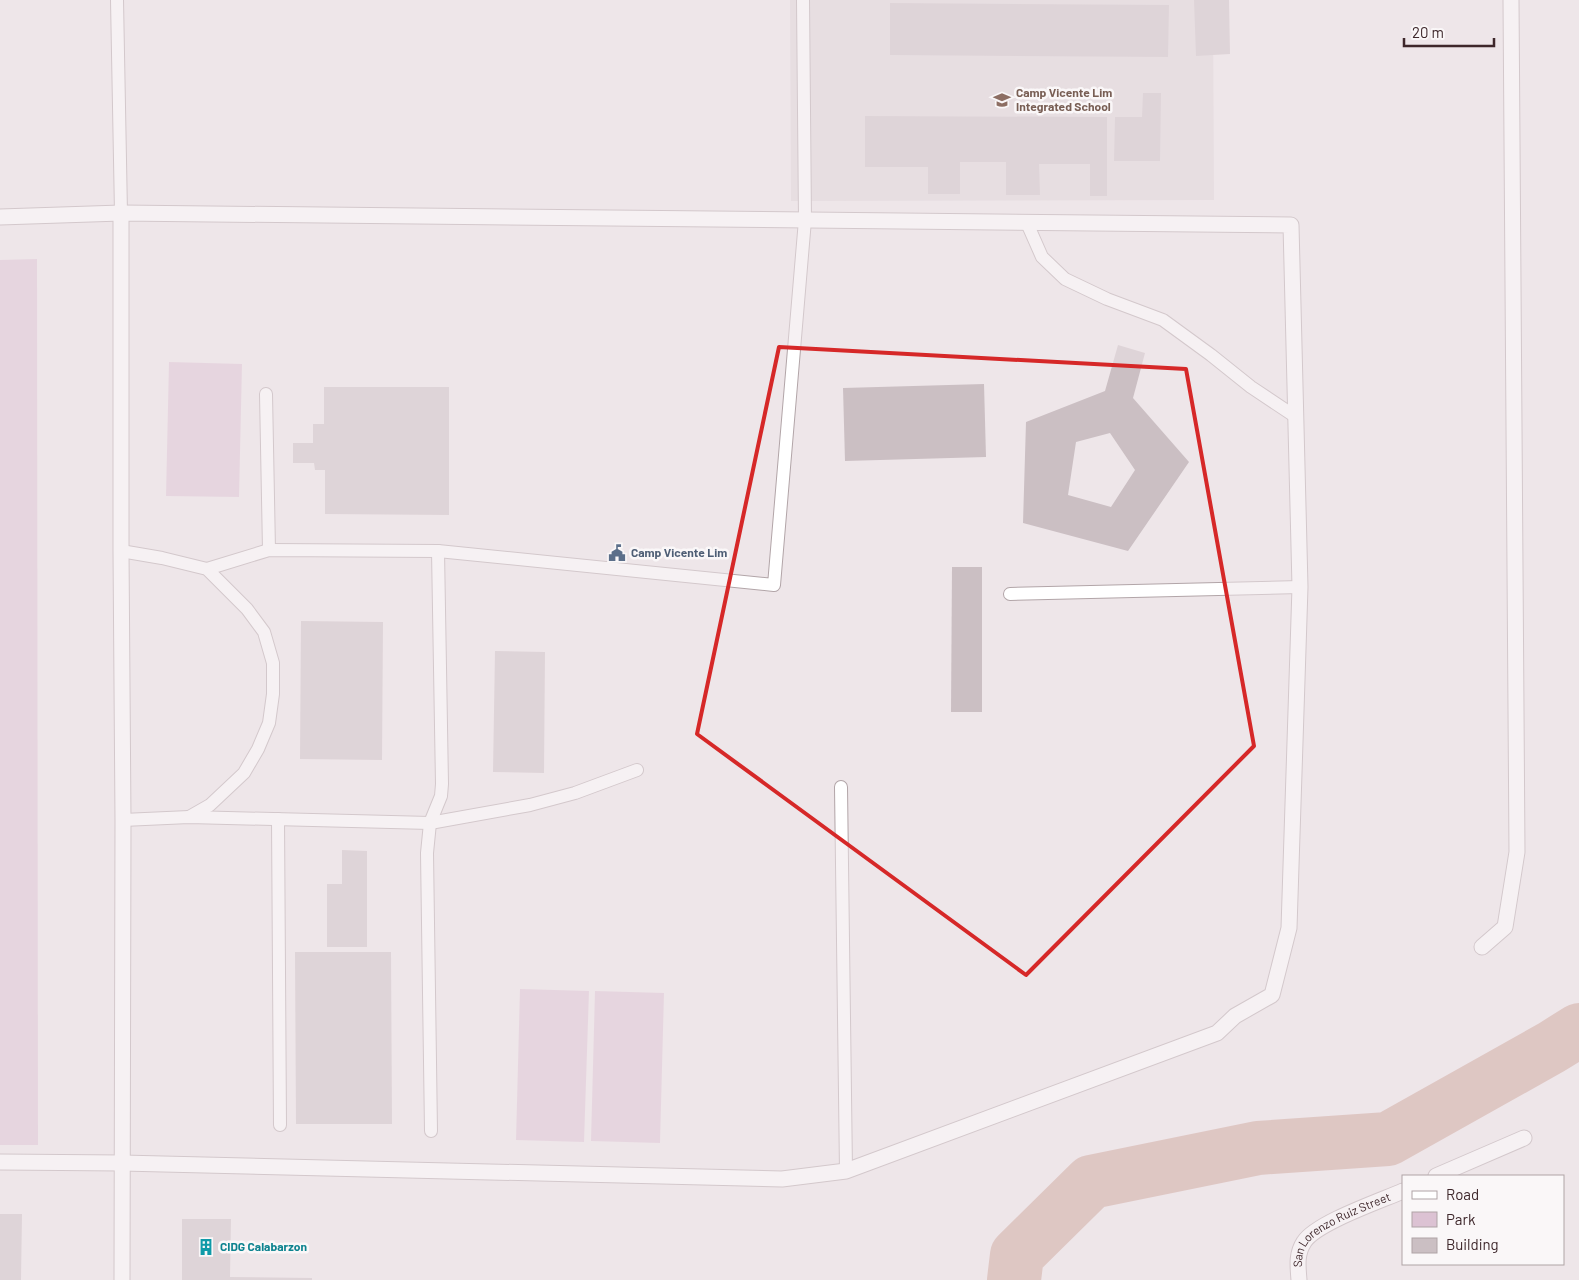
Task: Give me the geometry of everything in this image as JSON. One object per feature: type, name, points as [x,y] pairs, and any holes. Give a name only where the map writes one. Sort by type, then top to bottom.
[{"type":"street","points":[[1482,946],[1505,926],[1517,852],[1511,0]]},
{"type":"street","points":[[0,216],[121,213],[1291,225],[1300,587],[1289,928],[1272,995],[1236,1016],[1218,1033],[846,1171],[782,1179],[122,1162],[0,1162]]},
{"type":"street","points":[[121,213],[122,1280]]},
{"type":"street","points":[[1438,1175],[1524,1138]]},
{"type":"street","name":"San Lorenzo Ruiz Street","points":[[1299,1280],[1297,1262],[1304,1242],[1324,1225],[1402,1191]]},
{"type":"lane","points":[[116,0],[121,213]]},
{"type":"lane","points":[[121,551],[162,558],[207,569],[269,550],[438,551],[774,585],[805,220],[803,0]]},
{"type":"lane","points":[[1028,223],[1042,257],[1065,279],[1107,299],[1164,320],[1251,387],[1296,417]]},
{"type":"lane","points":[[266,394],[269,550]]},
{"type":"lane","points":[[431,1131],[427,853],[430,823],[441,796],[442,784],[438,551]]},
{"type":"lane","points":[[189,817],[210,805],[244,773],[258,749],[269,723],[273,694],[273,663],[264,632],[247,609],[207,569]]},
{"type":"lane","points":[[1010,594],[1300,587]]},
{"type":"lane","points":[[123,820],[189,817],[430,823],[530,805],[575,793],[637,770]]},
{"type":"lane","points":[[841,787],[846,1171]]},
{"type":"lane","points":[[278,819],[280,1125]]},
{"type":"highlighted area","points":[[779,347],[1186,369],[1254,746],[1026,975],[697,734]]},
{"type":"shaded area","name":"Camp Vicente Lim Integrated School","points":[[790,0],[1213,0],[1214,200],[791,201]]},
{"type":"green space","points":[[37,259],[38,1145],[0,1145],[0,260]]},
{"type":"green space","points":[[169,362],[242,364],[239,497],[166,496]]},
{"type":"green space","points":[[520,989],[589,991],[584,1142],[516,1140]]},
{"type":"green space","points":[[595,991],[664,993],[660,1143],[591,1141]]},
{"type":"building","points":[[1194,0],[1229,0],[1230,54],[1196,56]]},
{"type":"building","points":[[890,3],[1169,5],[1168,57],[890,55]]},
{"type":"building","points":[[1143,93],[1161,93],[1160,161],[1114,161],[1115,117],[1142,117]]},
{"type":"building","points":[[865,116],[1107,117],[1107,196],[1090,196],[1090,164],[1039,164],[1040,195],[1006,195],[1006,162],[960,162],[960,194],[928,194],[928,167],[865,167]]},
{"type":"building","points":[[1118,345],[1145,353],[1133,398],[1189,462],[1128,551],[1023,523],[1026,422],[1105,391]],"holes":[[[1110,433],[1135,470],[1111,507],[1068,495],[1076,442]]]},
{"type":"building","points":[[984,384],[986,457],[845,461],[843,388]]},
{"type":"building","points":[[324,387],[449,387],[449,515],[325,514],[325,470],[315,470],[314,463],[293,463],[293,443],[313,443],[313,424],[324,424]]},
{"type":"building","points":[[952,567],[982,567],[982,712],[951,712]]},
{"type":"building","points":[[301,621],[383,622],[382,760],[300,759]]},
{"type":"building","points":[[495,651],[545,652],[544,773],[493,772]]},
{"type":"building","points":[[342,850],[367,851],[367,947],[327,947],[327,884],[342,884]]},
{"type":"building","points":[[295,952],[391,952],[392,1124],[296,1124]]},
{"type":"building","points":[[0,1214],[22,1214],[21,1280],[0,1280]]},
{"type":"building","name":"CIDG Calabarzon","points":[[182,1219],[231,1219],[230,1277],[312,1278],[312,1280],[182,1280]]},
{"type":"waterway","points":[[1014,1280],[1017,1255],[1091,1182],[1258,1148],[1388,1139],[1579,1030]]},
{"type":"place","name":"Camp Vicente Lim Integrated School","points":[[1002,100]]},
{"type":"place","name":"Camp Vicente Lim","points":[[617,553]]},
{"type":"place","name":"CIDG Calabarzon","points":[[206,1247]]}]
